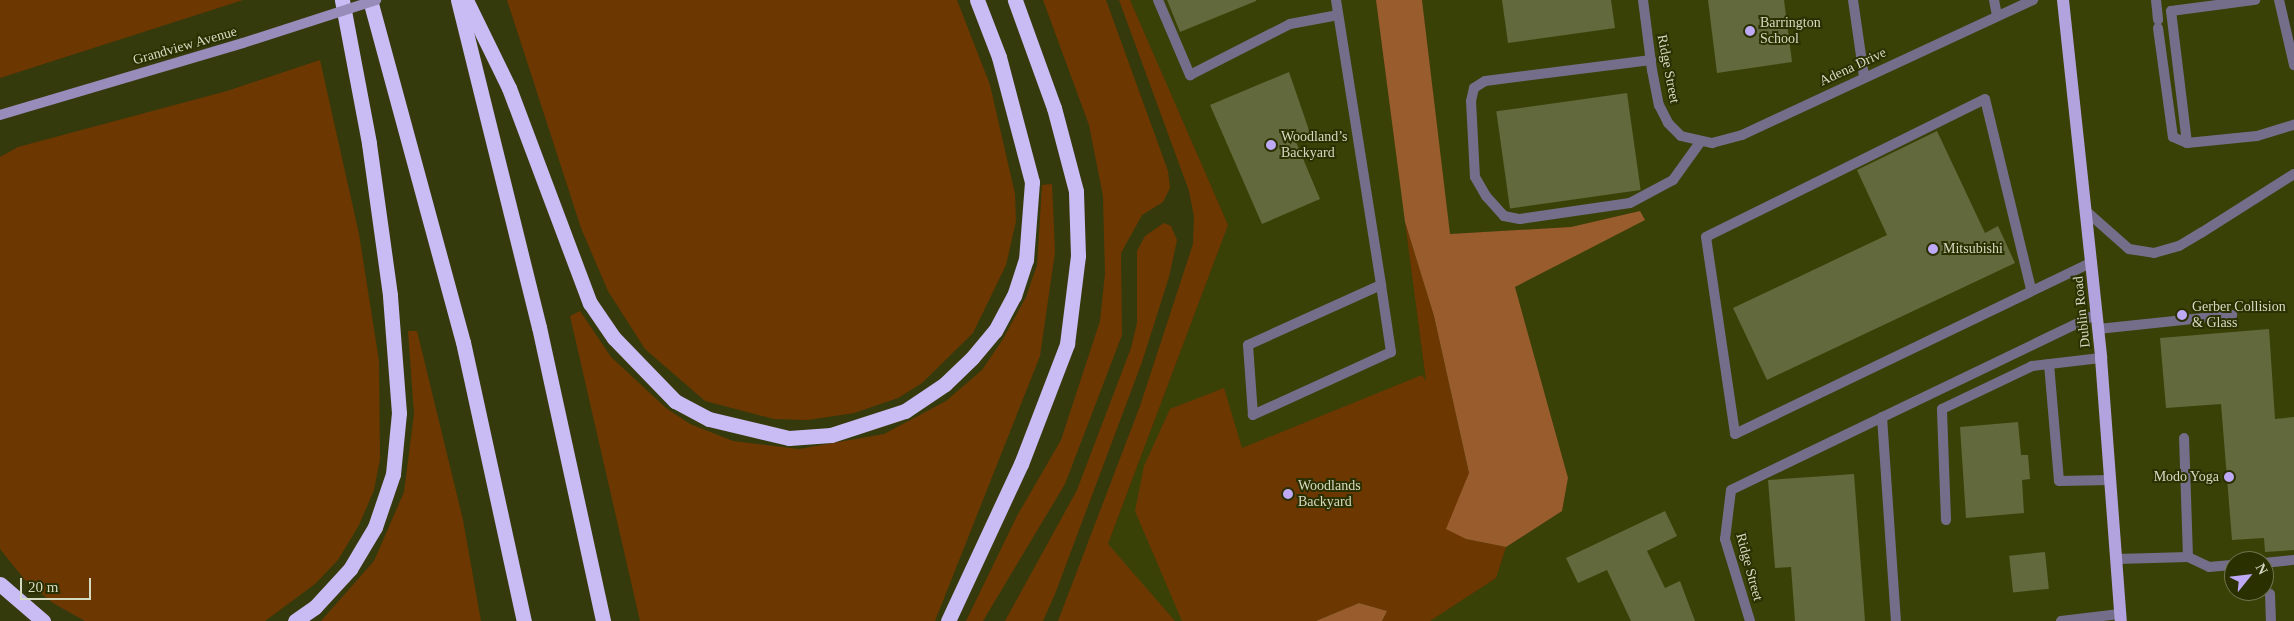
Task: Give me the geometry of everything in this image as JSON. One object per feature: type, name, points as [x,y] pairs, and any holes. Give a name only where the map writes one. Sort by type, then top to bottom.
[{"type":"highway","points":[[295,621],[315,607],[350,569],[375,527],[393,474],[399,413],[390,294],[376,190],[342,0]]},
{"type":"highway","points":[[370,0],[463,342],[524,621]]},
{"type":"highway","points":[[458,0],[539,327],[603,621]]},
{"type":"highway","points":[[466,0],[509,88],[587,295],[614,338],[675,401],[709,418],[789,438],[831,436],[904,411],[944,384],[972,358],[996,331],[1014,296],[1026,260],[1032,182],[999,57],[977,0]]},
{"type":"highway","points":[[948,621],[1021,464],[1067,344],[1078,256],[1076,192],[1054,108],[1016,0]]},
{"type":"highway","points":[[0,584],[43,621]]},
{"type":"main road","name":"Grandview Avenue","points":[[0,115],[243,43],[376,0]]},
{"type":"main road","name":"Dublin Road","points":[[2063,0],[2097,314],[2121,617]]},
{"type":"street","points":[[1158,0],[1190,75],[1290,24],[1338,14]]},
{"type":"street","points":[[1336,0],[1381,286],[1391,352],[1254,415],[1248,345],[1381,286]]},
{"type":"street","name":"Ridge Street","points":[[1643,0],[1651,60],[1660,105],[1668,122],[1681,136]]},
{"type":"street","points":[[1853,0],[1864,76]]},
{"type":"street","points":[[1994,0],[1997,15]]},
{"type":"street","name":"Adena Drive","points":[[1681,136],[1712,143],[1742,135],[1864,76],[2033,0]]},
{"type":"street","points":[[2156,0],[2172,137],[2187,143],[2256,136],[2294,124]]},
{"type":"street","points":[[2187,143],[2171,12],[2253,0]]},
{"type":"street","points":[[2278,0],[2294,65]]},
{"type":"street","points":[[1651,60],[1485,81],[1474,88],[1471,101],[1476,177],[1486,196],[1504,216],[1520,219],[1630,203],[1673,180],[1701,141]]},
{"type":"street","points":[[2031,289],[1985,99],[1706,236],[1735,434],[2031,289],[2092,262]]},
{"type":"street","points":[[2086,210],[2129,249],[2154,253],[2202,233],[2294,174]]},
{"type":"street","points":[[1896,621],[1882,417],[2097,314]]},
{"type":"street","points":[[2098,328],[2232,315]]},
{"type":"street","points":[[1942,409],[2032,366],[2101,358]]},
{"type":"street","points":[[2049,364],[2059,481],[2110,480]]},
{"type":"street","points":[[1933,392],[1942,409],[1946,520]]},
{"type":"street","name":"Ridge Street","points":[[1750,621],[1724,539],[1731,490],[1882,417]]},
{"type":"street","points":[[2184,438],[2188,557]]},
{"type":"street","points":[[2116,559],[2188,557],[2209,567],[2224,566]]},
{"type":"street","points":[[2274,561],[2294,560]]},
{"type":"street","points":[[2270,601],[2271,621]]},
{"type":"street","points":[[2062,621],[2121,617]]},
{"type":"shaded area","points":[[0,0],[243,0],[0,78]]},
{"type":"shaded area","points":[[507,0],[957,0],[990,85],[1015,194],[1016,221],[1006,265],[973,333],[922,383],[898,398],[854,413],[808,420],[774,419],[705,401],[645,349],[608,291],[581,228]]},
{"type":"shaded area","points":[[1043,0],[1106,0],[1168,171],[1170,188],[1163,202],[1142,215],[1121,253],[1122,335],[1065,484],[983,621],[966,621],[1017,516],[1061,440],[1100,321],[1105,274],[1103,196],[1089,125]]},
{"type":"shaded area","points":[[1119,0],[1130,0],[1228,225],[1108,544],[1175,621],[1058,621],[1140,406],[1193,244],[1194,217],[1189,191]]},
{"type":"shaded area","points":[[1130,0],[1376,0],[1426,381],[1418,384],[1446,529],[1229,621],[1175,621],[1108,545],[1228,225]]},
{"type":"shaded area","points":[[1376,0],[1422,0],[1450,234],[1571,227],[1640,211],[1645,220],[1515,287],[1568,478],[1562,511],[1506,547],[1466,539],[1446,529],[1469,473],[1434,316],[1405,222]]},
{"type":"shaded area","points":[[1422,0],[2279,0],[2294,65],[2294,621],[1430,621],[1496,578],[1506,547],[1562,511],[1568,478],[1515,287],[1640,211],[1571,227],[1449,234]]},
{"type":"shaded area","points":[[320,60],[359,234],[379,361],[380,459],[374,490],[359,525],[338,560],[315,584],[265,621],[85,621],[53,603],[25,580],[0,549],[0,157],[18,147],[227,91]]},
{"type":"shaded area","points":[[1052,184],[1055,252],[1040,356],[935,621],[640,621],[570,316],[580,311],[611,357],[666,408],[690,424],[733,441],[799,449],[884,434],[946,401],[982,370],[1003,339],[1026,297],[1037,265],[1042,185]]},
{"type":"shaded area","name":"Woodlands Backyard","points":[[1405,222],[1434,316],[1469,473],[1454,513],[1466,539],[1506,547],[1496,578],[1430,621],[1382,621],[1387,611],[1359,603],[1316,621],[1182,621],[1135,511],[1144,466],[1170,409],[1224,388],[1242,448],[1422,375],[1426,381]]},
{"type":"shaded area","points":[[1164,223],[1171,226],[1177,240],[1169,277],[1142,362],[1055,594],[1043,621],[1005,621],[1077,490],[1131,348],[1137,323],[1137,251],[1145,236]]},
{"type":"shaded area","points":[[408,331],[417,331],[463,520],[481,621],[321,621],[374,561],[404,492],[414,414]]},
{"type":"shaded area","points":[[1359,603],[1387,611],[1382,621],[1316,621]]},
{"type":"building","points":[[1167,0],[1256,0],[1256,1],[1180,32]]},
{"type":"building","points":[[1502,0],[1611,0],[1615,28],[1508,43]]},
{"type":"building","name":"Barrington School","points":[[1708,0],[1784,0],[1792,62],[1717,73]]},
{"type":"building","points":[[1289,72],[1311,136],[1296,142],[1320,199],[1262,224],[1210,105]]},
{"type":"building","points":[[1627,93],[1641,190],[1510,208],[1496,111]]},
{"type":"building","name":"Mitsubishi","points":[[1937,131],[1985,233],[1998,226],[2015,263],[1767,380],[1733,308],[1887,235],[1857,170]]},
{"type":"building","points":[[2269,329],[2275,419],[2294,417],[2294,550],[2265,551],[2264,538],[2232,540],[2221,404],[2166,408],[2160,338]]},
{"type":"building","points":[[2018,422],[2021,455],[2028,455],[2030,479],[2022,480],[2024,513],[1966,518],[1960,427]]},
{"type":"building","points":[[1854,474],[1865,621],[1795,621],[1791,567],[1775,568],[1768,480]]},
{"type":"building","points":[[1665,511],[1677,536],[1647,551],[1665,588],[1680,581],[1695,621],[1631,621],[1607,570],[1578,583],[1566,558]]},
{"type":"building","points":[[2045,552],[2049,589],[2013,593],[2009,556]]},
{"type":"place","name":"Barrington School","points":[[1750,31]]},
{"type":"place","name":"Woodland’s Backyard","points":[[1271,145]]},
{"type":"place","name":"Mitsubishi","points":[[1933,249]]},
{"type":"place","name":"Gerber Collision & Glass","points":[[2182,315]]},
{"type":"place","name":"Modo Yoga","points":[[2229,477]]},
{"type":"place","name":"Woodlands Backyard","points":[[1288,494]]}]
